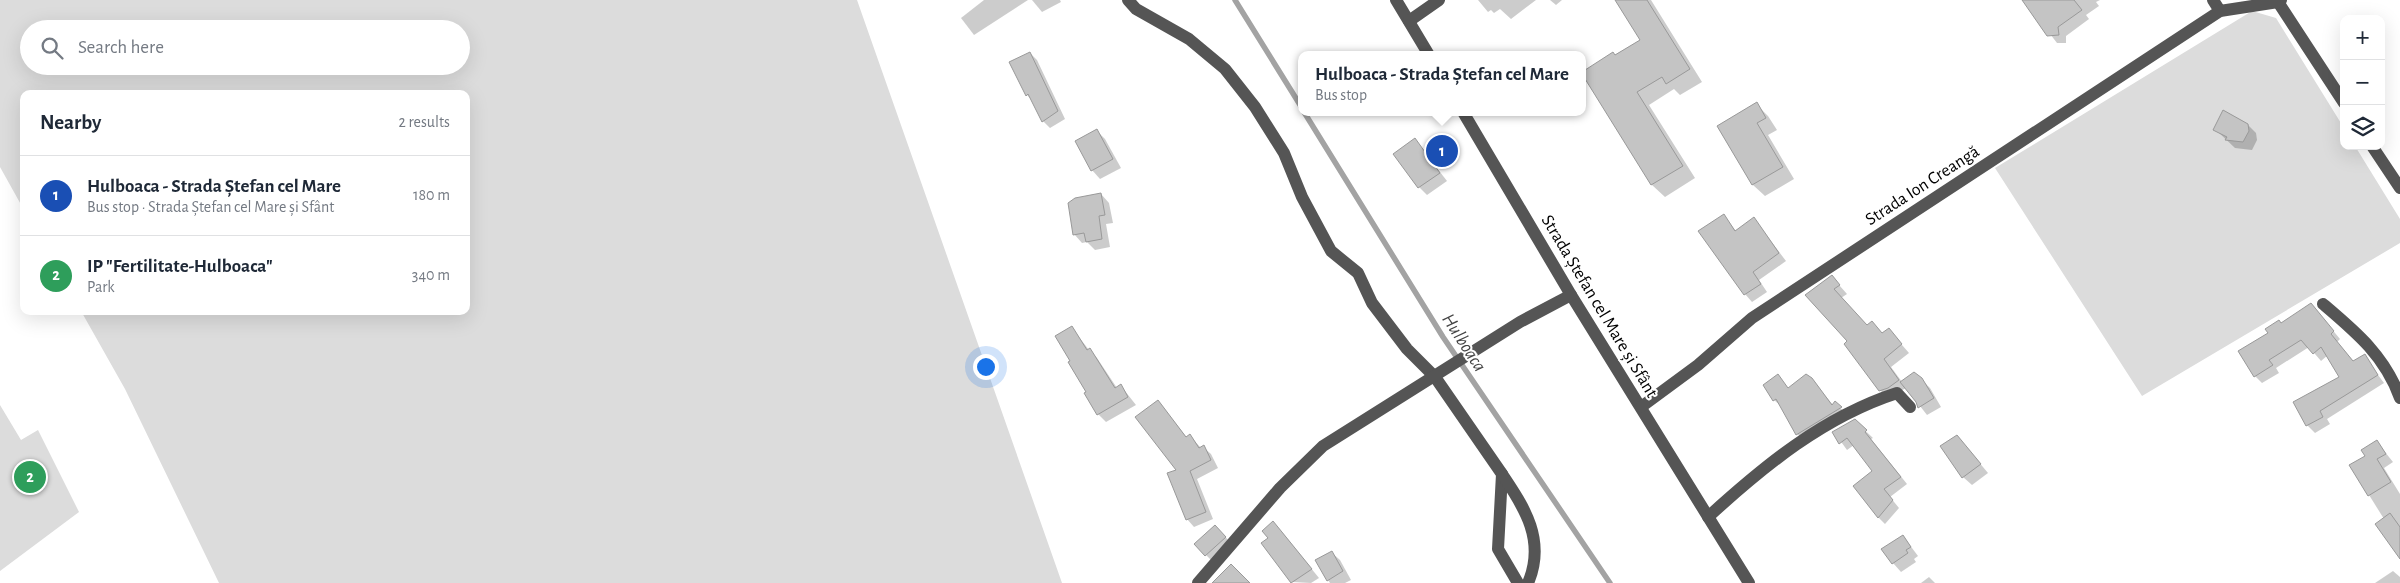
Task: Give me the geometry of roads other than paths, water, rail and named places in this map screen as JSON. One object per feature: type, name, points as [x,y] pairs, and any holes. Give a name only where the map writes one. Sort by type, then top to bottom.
[{"type":"street","points":[[1128,0],[1136,10],[1189,39],[1225,69],[1255,107],[1284,153],[1302,196],[1331,251],[1358,273],[1372,303],[1407,349],[1435,378],[1526,509],[1534,539],[1533,571],[1528,583]]},
{"type":"street","points":[[1396,0],[1427,51]]},
{"type":"street","points":[[1409,21],[1439,0]]},
{"type":"street","points":[[2213,0],[2220,11],[2279,1],[2340,97]]},
{"type":"street","name":"Strada Ion Creangă","points":[[1641,407],[1698,365],[1760,313],[2220,11]]},
{"type":"street","name":"Strada Ștefan cel Mare și Sfânt","points":[[1465,116],[1571,295],[1749,583]]},
{"type":"street","points":[[2375,150],[2400,188]]},
{"type":"street","points":[[1198,583],[1280,488],[1323,446],[1448,370],[1520,322],[1571,295]]},
{"type":"street","points":[[2323,304],[2365,340],[2396,378],[2400,398]]},
{"type":"street","points":[[1708,517],[1783,452],[1838,418],[1877,399],[1897,393],[1910,407]]},
{"type":"street","points":[[1502,474],[1498,549],[1518,583]]},
{"type":"waterway","name":"Hulboaca","points":[[1235,0],[1298,102]]},
{"type":"waterway","name":"Hulboaca","points":[[1306,116],[1443,337],[1610,583]]},
{"type":"place","name":"Hulboaca - Strada Ștefan cel Mare","points":[[1442,151]]},
{"type":"place","name":"IP \"Fertilitate-Hulboaca\"","points":[[30,477]]}]
